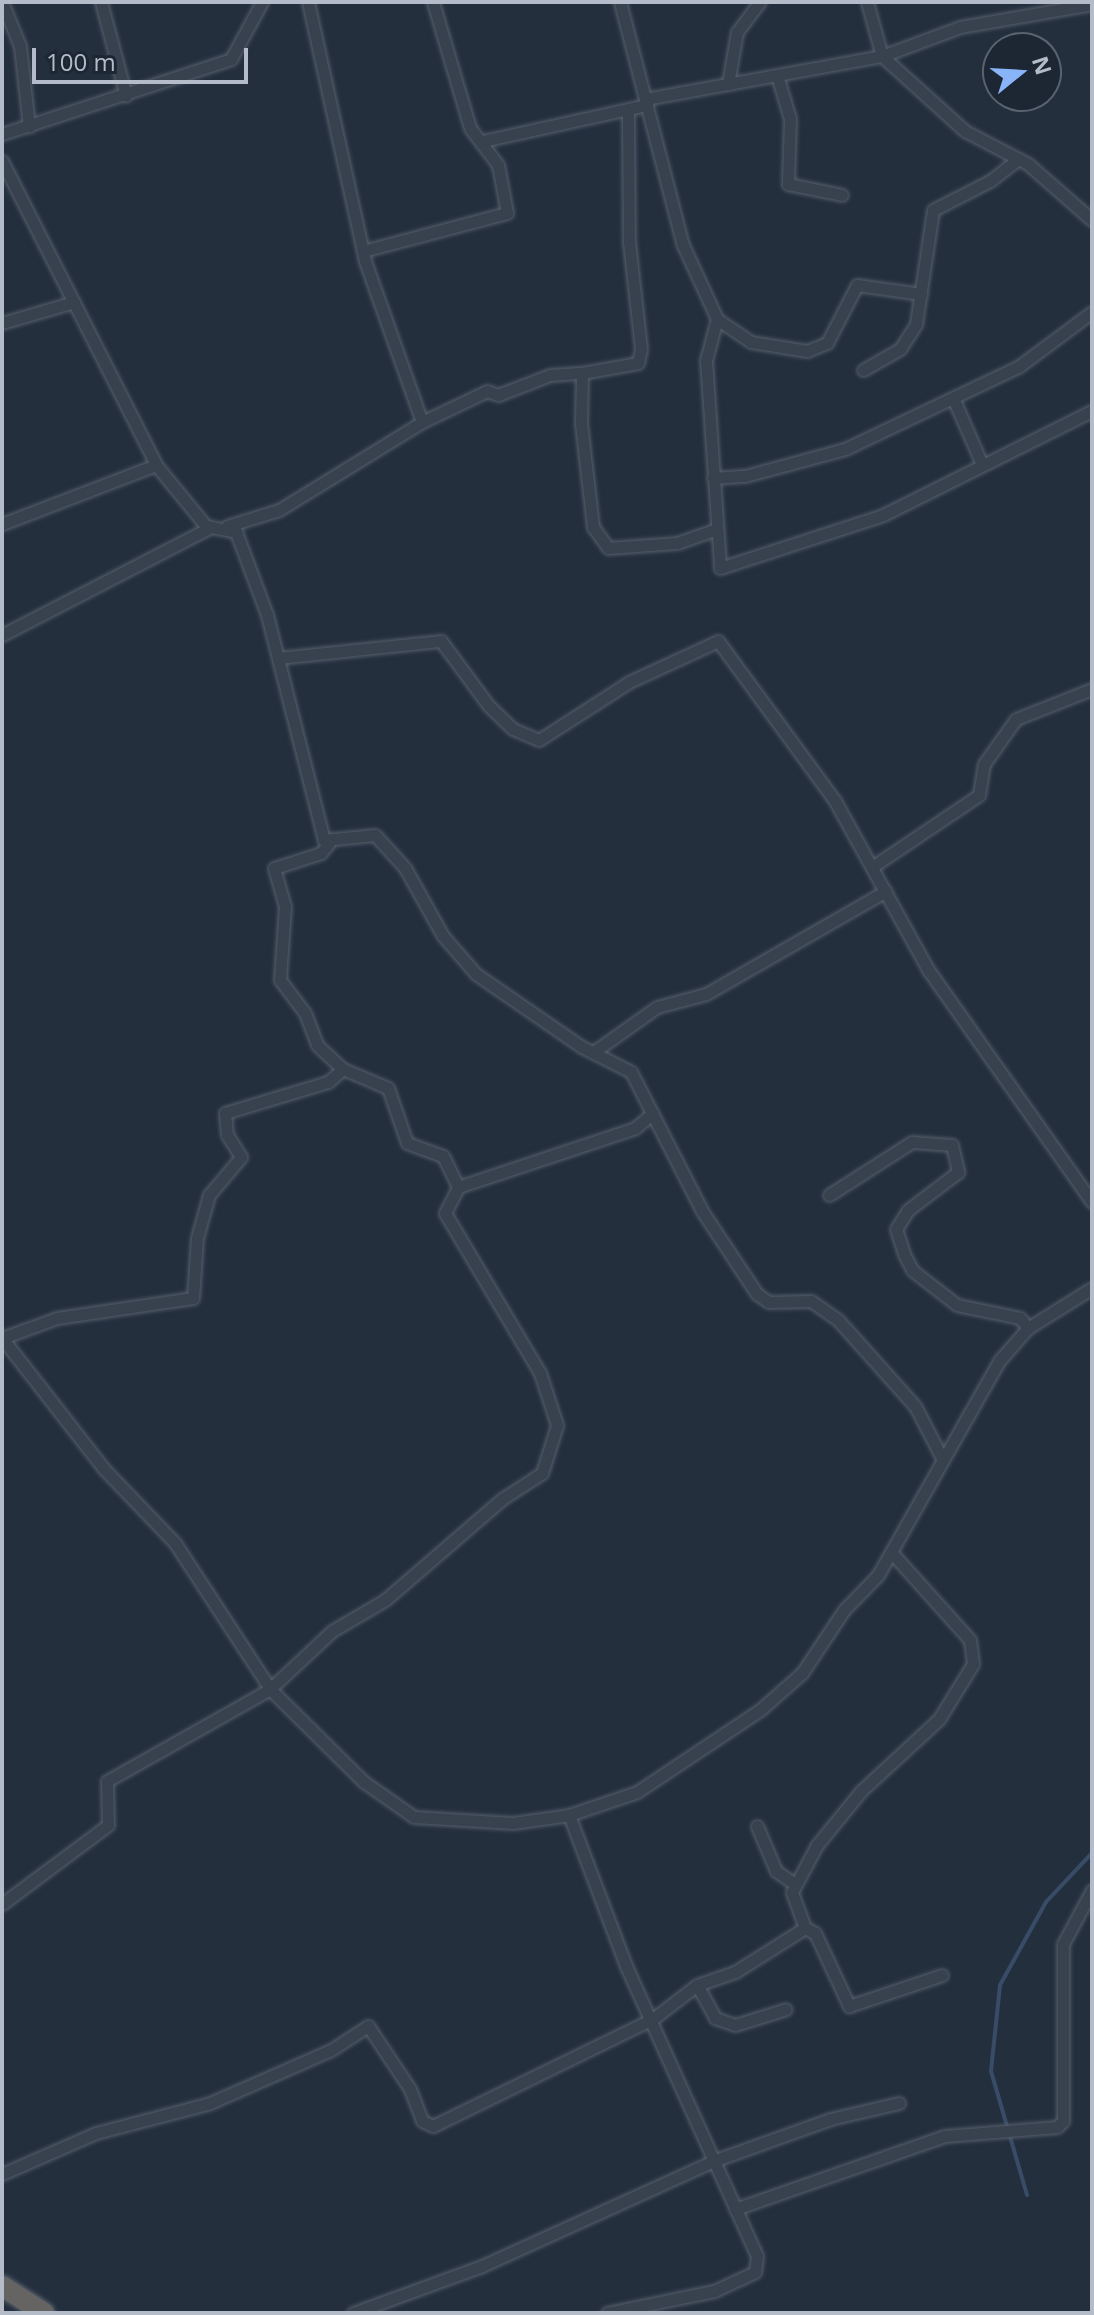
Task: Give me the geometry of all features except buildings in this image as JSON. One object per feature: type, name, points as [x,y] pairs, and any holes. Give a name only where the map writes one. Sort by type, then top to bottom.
[{"type":"highway","points":[[2,2286],[44,2313]]},
{"type":"street","points":[[2,2],[20,46],[29,126]]},
{"type":"street","points":[[101,2],[126,96]]},
{"type":"street","points":[[2,134],[126,96],[231,59],[262,2]]},
{"type":"street","points":[[308,2],[363,251],[384,327],[422,422]]},
{"type":"street","points":[[363,251],[507,213],[498,165],[483,141],[470,128],[433,2]]},
{"type":"street","points":[[620,2],[694,279],[717,319],[751,342],[807,351],[827,343],[857,285],[921,294]]},
{"type":"street","points":[[728,84],[737,32],[760,2]]},
{"type":"street","points":[[867,2],[882,56],[965,131],[1018,159],[1092,220]]},
{"type":"street","points":[[483,141],[628,111],[646,102],[728,84],[882,56],[960,27],[1092,4]]},
{"type":"street","points":[[777,75],[790,119],[788,184],[842,195]]},
{"type":"street","points":[[2,635],[211,527],[227,526],[279,510],[422,422],[487,391],[498,395],[550,375],[638,363],[641,349],[629,242],[628,111]]},
{"type":"street","points":[[863,370],[900,349],[916,324],[933,210],[990,181],[1018,159]]},
{"type":"street","points":[[2,161],[156,465],[211,527]]},
{"type":"street","points":[[2,323],[74,302]]},
{"type":"street","points":[[713,478],[745,476],[845,449],[1046,350],[1092,312]]},
{"type":"street","points":[[717,319],[706,360],[720,568],[883,515],[981,462],[1092,411]]},
{"type":"street","points":[[582,373],[581,423],[600,540],[608,548],[644,547],[717,529]]},
{"type":"street","points":[[953,398],[981,462]]},
{"type":"street","points":[[2,524],[156,465]]},
{"type":"street","points":[[227,526],[243,545],[278,658],[318,830],[329,843]]},
{"type":"street","points":[[278,658],[441,641],[489,706],[513,729],[539,740],[629,682],[718,641],[835,801],[929,971],[1000,1078],[1092,1202]]},
{"type":"street","points":[[872,867],[979,795],[984,764],[1016,719],[1092,689]]},
{"type":"street","points":[[458,1187],[443,1156],[407,1143],[388,1088],[343,1069],[317,1045],[305,1013],[280,980],[285,906],[274,868],[321,853],[329,843],[375,835],[405,868],[443,936],[476,974],[631,1072],[702,1211],[757,1294],[769,1302],[811,1301],[831,1315],[915,1406],[942,1458]]},
{"type":"street","points":[[595,1051],[657,1007],[706,994],[886,891]]},
{"type":"street","points":[[343,1069],[328,1082],[225,1113],[227,1135],[241,1157],[209,1195],[197,1238],[193,1298],[57,1318],[2,1338],[104,1469],[175,1543],[270,1689],[364,1782],[414,1817],[513,1823],[569,1815],[637,1792],[760,1710],[802,1673],[891,1552],[999,1361],[1028,1328],[1092,1288]]},
{"type":"street","points":[[2,1904],[108,1825],[112,1808],[107,1781],[270,1689],[332,1631],[385,1600],[502,1499],[542,1473],[557,1425],[540,1373],[445,1213],[458,1187],[622,1133],[653,1113]]},
{"type":"street","points":[[829,1195],[912,1142],[952,1145],[958,1172],[908,1210],[896,1229],[904,1254],[912,1270],[957,1305],[1020,1318],[1028,1328]]},
{"type":"street","points":[[793,1883],[861,1791],[939,1719],[973,1664],[970,1640],[891,1552]]},
{"type":"street","points":[[569,1815],[626,1966],[654,2018],[713,2161],[757,2256],[755,2272],[714,2291],[607,2313]]},
{"type":"street","points":[[757,1826],[776,1871],[793,1883],[805,1928],[815,1933],[849,2006],[942,1975]]},
{"type":"street","points":[[735,2209],[945,2136],[1057,2127],[1063,2121],[1063,1944],[1092,1890]]},
{"type":"street","points":[[2,2161],[6,2174],[96,2133],[210,2103],[331,2050],[368,2026],[410,2089],[422,2121],[433,2126],[654,2018],[697,1985],[735,1972],[805,1928]]},
{"type":"street","points":[[697,1985],[715,2018],[735,2025],[786,2009]]},
{"type":"street","points":[[353,2313],[482,2266],[713,2161],[830,2119],[899,2103]]},
{"type":"waterway","points":[[1027,2195],[991,2071],[1000,1985],[1046,1902],[1092,1853]]}]
